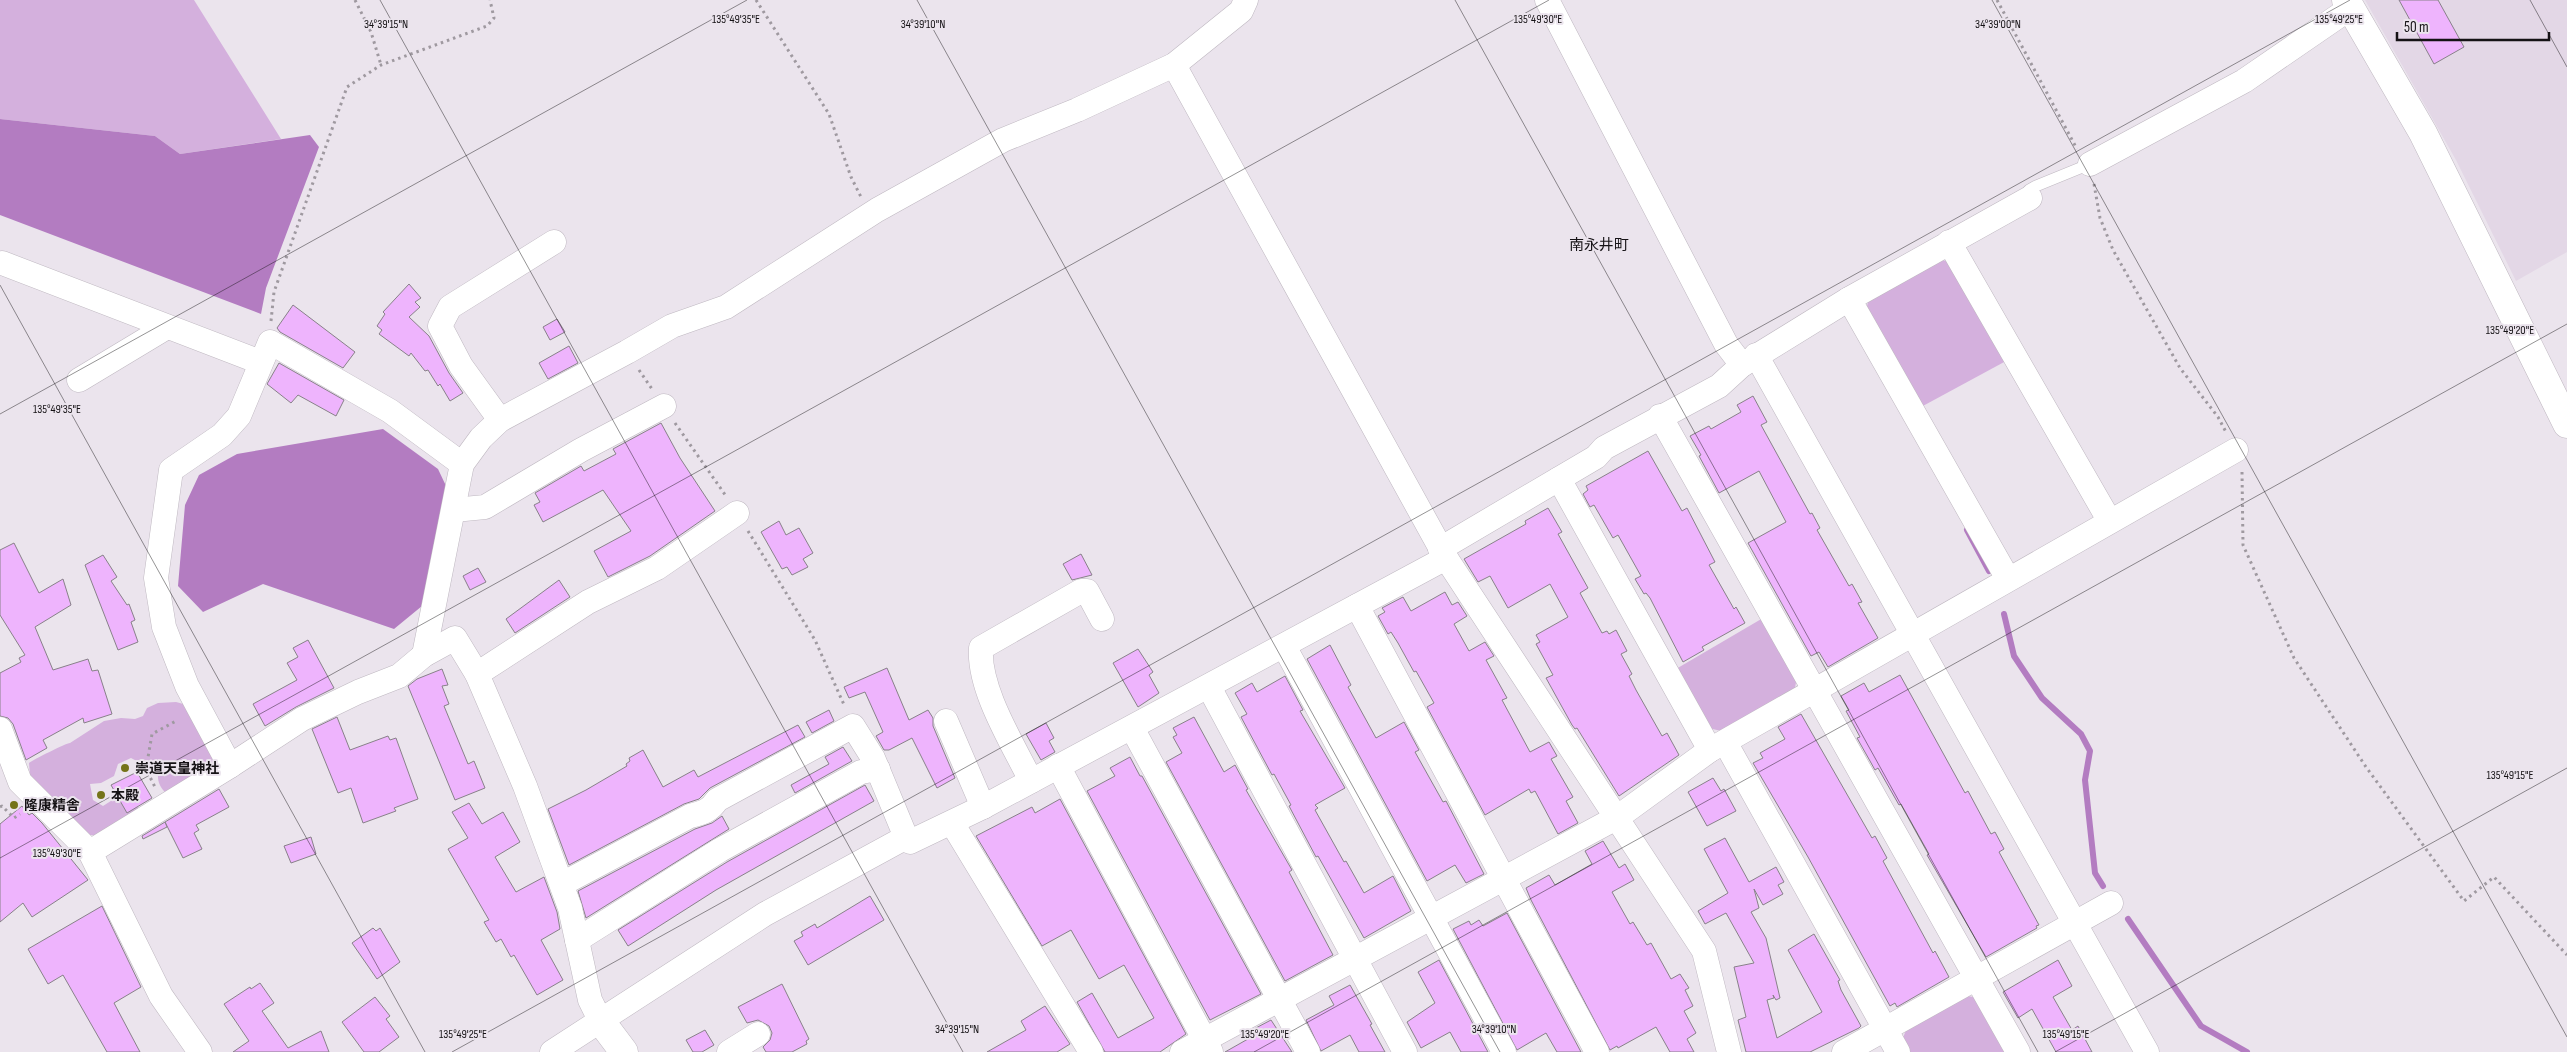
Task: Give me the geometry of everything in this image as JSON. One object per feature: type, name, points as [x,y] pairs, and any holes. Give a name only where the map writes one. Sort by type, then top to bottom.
[{"type":"street","points":[[424,655],[462,464],[481,438],[500,420],[628,352],[672,326],[726,307],[869,214],[1003,140],[1077,110],[1174,65],[1241,11],[1246,0]]},
{"type":"street","points":[[1547,0],[1726,344],[1749,360],[1913,636],[2147,1052]]},
{"type":"street","points":[[2088,165],[2244,81],[2343,8],[2423,133],[2567,424]]},
{"type":"street","points":[[1174,65],[1443,553],[1618,817],[1704,951],[1729,1052]]},
{"type":"street","points":[[562,884],[690,816],[712,808],[717,800],[853,726],[878,769],[905,835],[910,842],[984,807],[1357,606],[1596,457],[1604,448],[1660,416],[1719,386],[1749,360],[1849,299],[2030,198]]},
{"type":"street","points":[[500,420],[461,366],[440,326],[450,306],[554,242]]},
{"type":"street","points":[[1949,242],[2109,520]]},
{"type":"street","points":[[2,263],[260,362]]},
{"type":"street","points":[[1849,299],[2008,579]]},
{"type":"street","points":[[79,380],[167,327]]},
{"type":"street","points":[[230,766],[187,686],[164,627],[156,578],[171,470],[222,435],[239,416],[270,342],[390,412],[462,464]]},
{"type":"street","points":[[454,510],[485,507],[581,450],[664,406]]},
{"type":"street","points":[[1660,416],[2018,1052]]},
{"type":"street","points":[[1182,1052],[1208,1046],[1279,999],[1618,817],[1717,746],[1913,636],[1982,593],[2109,520],[2236,450]]},
{"type":"street","points":[[1559,479],[1898,1052]]},
{"type":"street","points":[[477,674],[588,602],[657,568],[737,513]]},
{"type":"street","points":[[1031,781],[984,681],[980,662],[981,648],[1081,591],[1087,591],[1102,619]]},
{"type":"street","points":[[1357,606],[1597,1052]]},
{"type":"street","points":[[90,852],[230,766],[302,719],[358,692],[399,676],[424,655],[455,638],[477,674],[525,786],[562,884],[590,1000],[600,1020],[624,1052]]},
{"type":"street","points":[[1284,646],[1504,1052]]},
{"type":"street","points":[[1209,687],[1405,1052]]},
{"type":"street","points":[[946,721],[984,807]]},
{"type":"street","points":[[1132,728],[1308,1052]]},
{"type":"street","points":[[0,729],[20,782],[90,852],[161,996],[200,1052]]},
{"type":"street","points":[[1058,766],[1208,1046]]},
{"type":"street","points":[[577,940],[748,834],[862,772],[878,769]]},
{"type":"street","points":[[952,822],[1090,1052]]},
{"type":"street","points":[[552,1052],[765,914],[899,841],[905,835]]},
{"type":"street","points":[[1844,1052],[2111,903]]},
{"type":"street","points":[[729,1052],[758,1034]]},
{"type":"lane","points":[[2030,198],[2029,190],[2036,186],[2088,165]]},
{"type":"path","points":[[354,0],[371,32],[381,65]]},
{"type":"path","points":[[270,342],[274,292],[347,87],[381,65],[487,26],[494,18],[490,0]]},
{"type":"path","points":[[756,0],[829,114],[851,177],[869,214]]},
{"type":"path","points":[[1997,0],[2088,165],[2100,218],[2114,250],[2180,368],[2218,417],[2241,457],[2244,488],[2243,545],[2294,658],[2366,767],[2464,901],[2494,877],[2567,955]]},
{"type":"path","points":[[165,805],[146,769],[152,734],[176,721]]},
{"type":"path","points":[[138,774],[146,769]]},
{"type":"path","points":[[0,807],[2,806],[14,818],[19,814],[24,819]]},
{"type":"shaded area","points":[[0,0],[194,0],[281,139],[180,154],[155,136],[0,119]]},
{"type":"shaded area","points":[[2365,0],[2567,0],[2567,252],[2516,281],[2456,160]]},
{"type":"shaded area","points":[[0,119],[155,136],[180,154],[310,135],[319,147],[266,288],[261,314],[0,215]]},
{"type":"shaded area","points":[[1938,259],[1950,262],[2006,361],[1921,407],[1866,310],[1869,298]]},
{"type":"shaded area","points":[[383,429],[438,469],[447,488],[422,606],[394,629],[263,584],[203,612],[178,586],[185,505],[199,475],[237,454]]},
{"type":"shaded area","points":[[1763,618],[1797,678],[1794,692],[1726,732],[1708,728],[1676,669]]},
{"type":"shaded area","name":"崇道天皇神社","points":[[176,702],[187,705],[223,756],[167,794],[160,786],[158,778],[161,760],[157,765],[150,768],[131,758],[118,764],[114,776],[101,783],[90,784],[93,800],[103,806],[114,799],[122,787],[139,802],[137,812],[105,835],[90,835],[42,799],[30,775],[29,763],[70,743],[104,721],[121,718],[135,719],[143,716],[147,708],[158,703]]},
{"type":"shaded area","points":[[1964,995],[1977,998],[2007,1052],[1909,1052],[1902,1040],[1907,1028]]},
{"type":"building","points":[[2399,0],[2438,0],[2464,47],[2434,64]]},
{"type":"building","points":[[409,284],[421,298],[415,302],[420,307],[409,317],[429,336],[449,373],[463,393],[450,401],[440,384],[438,386],[428,370],[425,371],[411,353],[409,356],[379,334],[382,330],[377,326],[385,314],[383,312]]},
{"type":"building","points":[[293,305],[355,352],[343,368],[280,332],[277,328]]},
{"type":"building","points":[[557,319],[565,332],[550,340],[543,327]]},
{"type":"building","points":[[569,346],[578,363],[548,379],[539,363]]},
{"type":"building","points":[[279,363],[344,400],[336,416],[298,395],[291,403],[267,384]]},
{"type":"building","points":[[1753,396],[1767,422],[1761,425],[1810,514],[1812,513],[1820,528],[1817,530],[1849,586],[1852,584],[1862,602],[1858,603],[1878,638],[1828,667],[1819,652],[1811,656],[1748,543],[1786,522],[1759,471],[1719,493],[1690,436],[1709,426],[1711,429],[1741,412],[1737,405]]},
{"type":"building","points":[[661,423],[680,458],[715,511],[650,556],[608,577],[594,551],[631,531],[603,490],[543,522],[534,505],[540,502],[535,493],[581,466],[584,471],[616,454],[613,449]]},
{"type":"building","points":[[1648,451],[1682,511],[1687,508],[1715,562],[1709,565],[1734,609],[1736,607],[1745,623],[1702,647],[1704,650],[1683,662],[1650,598],[1646,593],[1644,594],[1635,579],[1641,576],[1618,535],[1613,538],[1594,505],[1590,507],[1583,494],[1588,490],[1586,486]]},
{"type":"building","points":[[1548,508],[1562,532],[1558,534],[1588,588],[1580,593],[1602,633],[1607,631],[1609,634],[1616,630],[1627,651],[1621,654],[1632,674],[1629,676],[1636,690],[1662,736],[1667,733],[1679,755],[1619,796],[1577,728],[1575,729],[1572,725],[1546,678],[1553,675],[1536,644],[1540,642],[1536,635],[1568,617],[1550,584],[1508,608],[1490,576],[1478,582],[1464,559],[1526,524],[1525,521]]},
{"type":"building","points":[[779,521],[786,535],[799,528],[813,553],[803,559],[808,567],[792,575],[787,567],[782,569],[761,532]]},
{"type":"building","points":[[14,543],[39,593],[63,579],[71,605],[35,627],[53,670],[88,659],[92,671],[98,670],[112,714],[84,723],[83,718],[43,740],[47,748],[26,760],[13,724],[8,718],[0,716],[0,673],[21,662],[19,658],[25,655],[0,615],[0,550]]},
{"type":"building","points":[[1081,554],[1092,575],[1072,580],[1063,564]]},
{"type":"building","points":[[103,555],[117,577],[111,581],[127,605],[129,604],[135,620],[131,622],[138,642],[118,650],[85,565]]},
{"type":"building","points":[[478,568],[486,582],[470,590],[463,576]]},
{"type":"building","points":[[559,580],[570,597],[515,633],[506,619]]},
{"type":"building","points":[[1445,592],[1452,605],[1458,602],[1467,616],[1454,624],[1469,651],[1485,642],[1494,656],[1486,660],[1507,698],[1502,700],[1530,752],[1549,742],[1557,756],[1551,759],[1573,797],[1566,801],[1578,823],[1558,834],[1535,791],[1531,793],[1529,789],[1485,815],[1427,707],[1434,703],[1391,632],[1388,634],[1378,616],[1385,612],[1382,608],[1403,597],[1411,611]]},
{"type":"building","points":[[308,640],[334,688],[296,707],[265,726],[253,704],[297,680],[287,663],[298,657],[293,648]]},
{"type":"building","points":[[1330,645],[1351,685],[1348,687],[1376,738],[1404,722],[1419,750],[1415,752],[1443,802],[1446,801],[1484,874],[1466,883],[1455,865],[1427,881],[1307,659]]},
{"type":"building","points":[[1138,649],[1153,672],[1149,675],[1159,693],[1138,707],[1113,663]]},
{"type":"building","points":[[887,668],[909,720],[928,710],[933,718],[933,726],[955,778],[937,788],[912,738],[889,750],[884,750],[876,736],[883,732],[865,692],[849,698],[844,687]]},
{"type":"building","points":[[442,669],[448,685],[442,686],[449,704],[444,706],[468,764],[474,761],[485,788],[455,800],[408,686],[417,679]]},
{"type":"building","points":[[1900,675],[1965,793],[1968,791],[1991,834],[1995,832],[2004,849],[1999,852],[2039,925],[2036,926],[2037,928],[1986,957],[1927,855],[1929,854],[1901,804],[1899,805],[1878,768],[1875,770],[1857,738],[1860,737],[1846,711],[1849,710],[1841,696],[1864,683],[1869,692]]},
{"type":"building","points":[[1285,676],[1303,710],[1300,711],[1345,788],[1315,805],[1318,808],[1315,810],[1364,893],[1393,876],[1411,911],[1364,938],[1318,856],[1316,857],[1289,806],[1291,805],[1274,774],[1272,775],[1241,717],[1247,714],[1235,693],[1252,683],[1257,692]]},
{"type":"building","points":[[829,710],[834,721],[812,733],[806,722]]},
{"type":"building","points":[[1801,714],[1872,838],[1875,836],[1887,858],[1883,861],[1933,953],[1935,951],[1949,977],[1897,1007],[1895,1003],[1890,1006],[1808,857],[1753,763],[1763,758],[1760,753],[1785,739],[1778,727]]},
{"type":"building","points":[[337,717],[350,750],[388,736],[390,740],[396,738],[418,799],[394,808],[396,811],[363,823],[351,788],[338,793],[312,729]]},
{"type":"building","points":[[1194,717],[1224,772],[1235,765],[1248,789],[1246,790],[1292,870],[1289,872],[1333,955],[1285,981],[1166,762],[1182,753],[1173,737],[1177,735],[1173,728]]},
{"type":"building","points":[[1046,723],[1054,738],[1049,741],[1055,752],[1041,760],[1026,734]]},
{"type":"building","points":[[798,725],[805,737],[710,788],[699,799],[684,804],[569,865],[548,809],[627,766],[626,764],[630,761],[629,758],[643,750],[663,787],[694,770],[698,777]]},
{"type":"building","points":[[843,747],[852,761],[795,793],[791,785],[829,764],[825,757]]},
{"type":"building","points":[[1130,757],[1261,994],[1210,1020],[1087,791],[1115,776],[1110,768]]},
{"type":"building","points":[[137,772],[152,798],[127,813],[111,785]]},
{"type":"building","points":[[1713,778],[1721,791],[1724,789],[1736,811],[1707,826],[1688,792]]},
{"type":"building","points":[[865,785],[874,801],[716,890],[628,946],[618,930],[727,862]]},
{"type":"building","points":[[219,789],[229,807],[196,825],[199,830],[194,833],[202,849],[183,858],[165,822]]},
{"type":"building","points":[[1060,799],[1186,1034],[1160,1052],[1105,1052],[1077,1002],[1092,993],[1118,1038],[1154,1018],[1124,965],[1099,979],[1071,930],[1042,946],[976,836],[1032,807],[1035,813]]},
{"type":"building","points":[[469,803],[482,824],[503,812],[520,842],[495,857],[516,892],[544,877],[557,912],[560,929],[541,940],[563,980],[537,995],[514,955],[511,957],[501,939],[496,942],[484,922],[489,920],[448,849],[468,838],[452,812]]},
{"type":"building","points":[[22,806],[29,815],[32,813],[42,823],[88,880],[32,917],[23,903],[0,922],[0,824]]},
{"type":"building","points":[[722,816],[729,829],[586,918],[578,891],[695,829],[712,823]]},
{"type":"building","points":[[165,822],[167,827],[143,839],[142,836]]},
{"type":"building","points":[[311,837],[316,854],[291,863],[284,846]]},
{"type":"building","points":[[1725,838],[1749,882],[1776,867],[1784,882],[1778,885],[1783,894],[1763,905],[1754,889],[1759,908],[1751,912],[1766,938],[1780,998],[1776,1000],[1773,995],[1774,998],[1767,1000],[1777,1038],[1822,1012],[1788,950],[1814,934],[1840,980],[1838,981],[1841,990],[1861,1026],[1859,1028],[1810,1052],[1746,1052],[1738,1020],[1746,1017],[1734,967],[1754,963],[1726,913],[1705,924],[1698,911],[1728,893],[1704,849]]},
{"type":"building","points":[[1603,841],[1619,868],[1625,864],[1634,880],[1612,892],[1630,924],[1633,922],[1647,945],[1651,943],[1671,979],[1680,974],[1689,988],[1685,990],[1693,1006],[1684,1011],[1696,1033],[1687,1039],[1694,1052],[1670,1052],[1656,1027],[1618,1048],[1617,1046],[1610,1050],[1531,900],[1526,888],[1549,875],[1555,885],[1592,864],[1585,851]]},
{"type":"building","points":[[870,896],[884,920],[808,965],[794,941],[803,936],[801,932],[815,924],[817,928]]},
{"type":"building","points":[[102,906],[141,987],[114,1003],[140,1052],[107,1052],[63,975],[48,984],[28,949]]},
{"type":"building","points":[[1507,913],[1581,1052],[1557,1052],[1546,1033],[1517,1050],[1453,929],[1469,921],[1471,925],[1479,920],[1483,926]]},
{"type":"building","points":[[373,928],[376,931],[380,928],[400,962],[377,979],[352,943]]},
{"type":"building","points":[[1439,960],[1488,1052],[1461,1052],[1450,1032],[1421,1048],[1407,1022],[1435,1003],[1418,972]]},
{"type":"building","points":[[2058,960],[2072,986],[2053,997],[2072,1030],[2078,1026],[2092,1052],[2056,1052],[2032,1009],[2018,1018],[2003,992]]},
{"type":"building","points":[[260,983],[274,1003],[262,1011],[288,1048],[321,1031],[329,1052],[233,1052],[249,1041],[224,1004],[250,987],[251,989]]},
{"type":"building","points":[[782,984],[809,1039],[806,1041],[807,1044],[792,1052],[766,1052],[763,1047],[770,1040],[772,1033],[769,1026],[758,1020],[747,1023],[738,1007]]},
{"type":"building","points":[[1350,985],[1385,1052],[1359,1052],[1350,1035],[1321,1051],[1306,1020],[1334,1005],[1329,996]]},
{"type":"building","points":[[375,997],[390,1016],[386,1019],[399,1037],[379,1052],[364,1052],[342,1022]]},
{"type":"building","points":[[1045,1006],[1070,1044],[1057,1052],[987,1052],[1026,1030],[1021,1021]]},
{"type":"building","points":[[1271,1020],[1292,1052],[1225,1052],[1255,1035],[1252,1030]]},
{"type":"building","points":[[705,1030],[714,1045],[702,1052],[693,1052],[686,1040]]},
{"type":"waterway","points":[[1967,530],[1989,571]]},
{"type":"waterway","points":[[2004,614],[2014,656],[2042,698],[2081,734],[2090,751],[2085,780],[2095,873],[2103,886]]},
{"type":"waterway","points":[[2128,919],[2201,1026],[2247,1052]]},
{"type":"place","name":"崇道天皇神社","points":[[125,768]]},
{"type":"place","name":"本殿","points":[[101,795]]},
{"type":"place","name":"隆康精舎","points":[[14,805]]},
{"type":"district","name":"南永井町","points":[[1599,245]]}]
